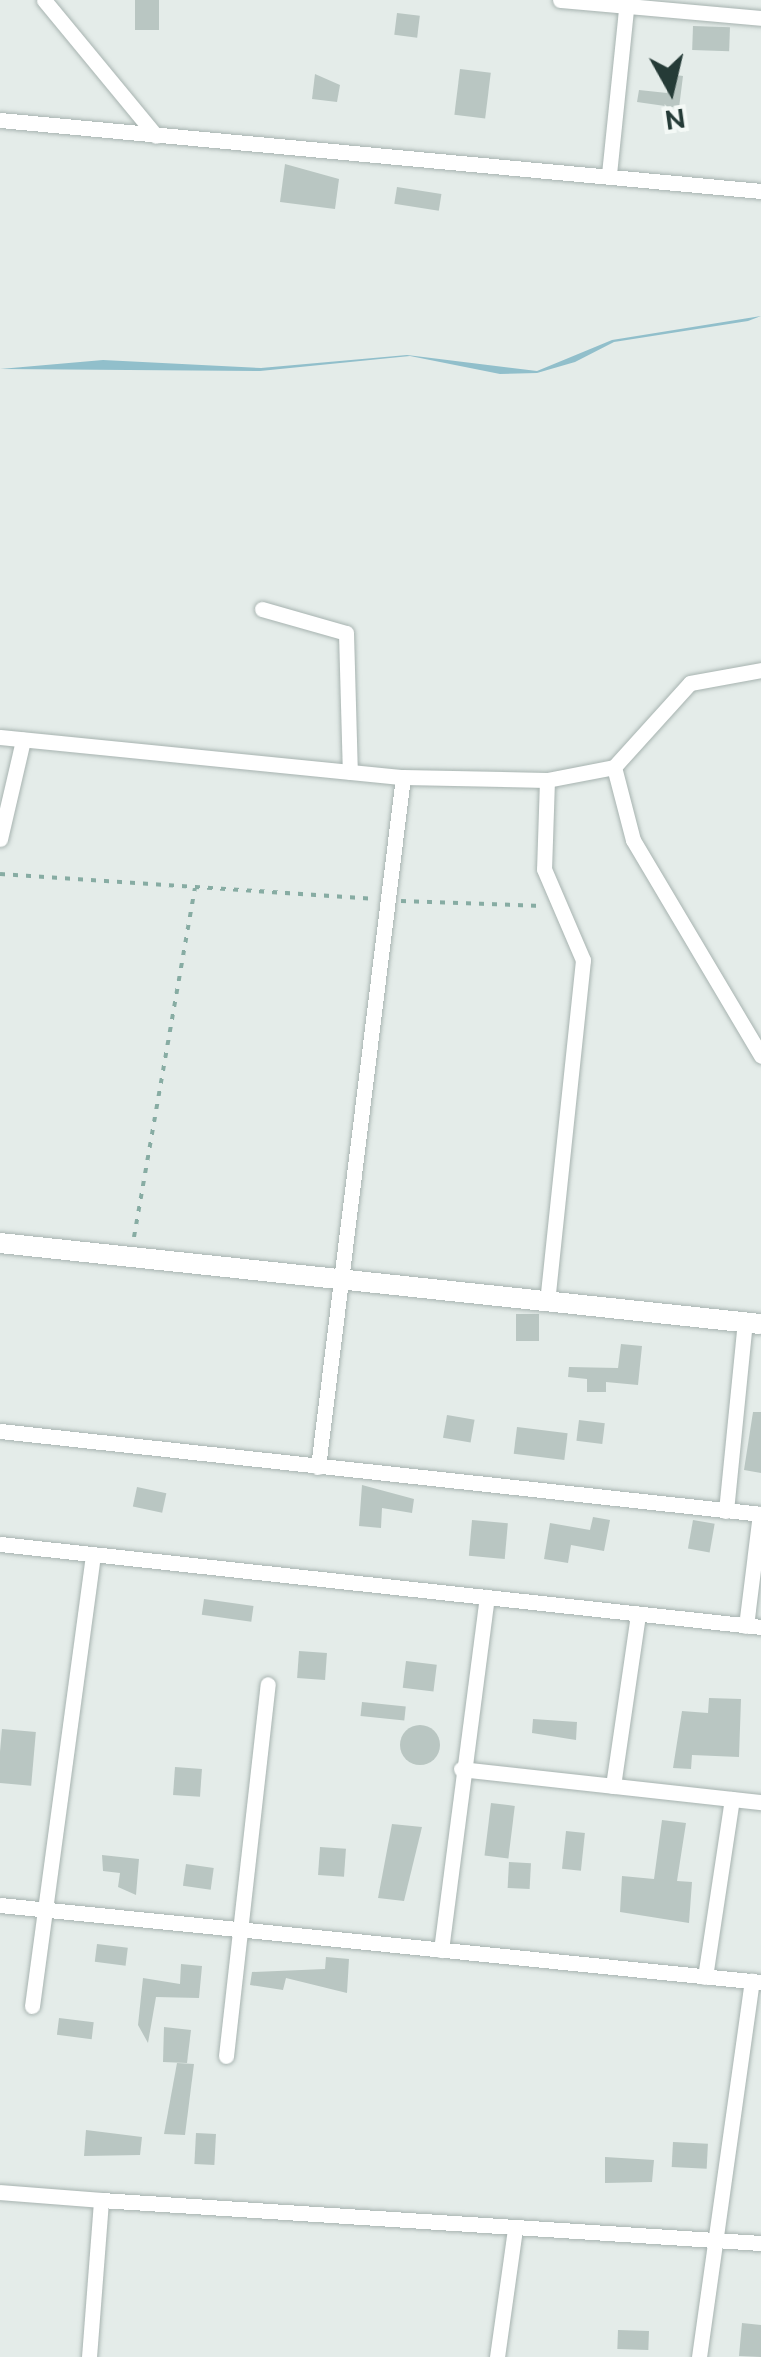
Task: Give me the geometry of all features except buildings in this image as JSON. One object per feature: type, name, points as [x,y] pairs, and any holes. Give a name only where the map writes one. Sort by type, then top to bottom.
[{"type":"street","points":[[44,0],[156,136]]},
{"type":"street","points":[[560,0],[761,18]]},
{"type":"street","points":[[609,174],[627,4]]},
{"type":"street","points":[[0,120],[761,191]]},
{"type":"street","points":[[262,608],[346,633],[350,772]]},
{"type":"street","points":[[0,737],[404,777],[546,780],[614,767],[690,684],[761,670]]},
{"type":"street","points":[[0,839],[23,740]]},
{"type":"street","points":[[614,767],[633,840],[761,1056]]},
{"type":"street","points":[[318,1467],[404,777]]},
{"type":"street","points":[[546,780],[544,868],[556,906],[583,960],[547,1301]]},
{"type":"street","points":[[0,1243],[753,1323],[726,1510]]},
{"type":"street","points":[[0,1432],[760,1514],[754,1627],[0,1544]]},
{"type":"street","points":[[32,2006],[93,1554]]},
{"type":"street","points":[[441,1950],[461,1769],[486,1598]]},
{"type":"street","points":[[613,1786],[638,1614]]},
{"type":"street","points":[[226,2056],[268,1684]]},
{"type":"street","points":[[461,1769],[761,1802]]},
{"type":"street","points":[[705,1977],[732,1799]]},
{"type":"street","points":[[0,1905],[240,1926],[756,1982],[699,2357]]},
{"type":"street","points":[[0,2192],[515,2229],[761,2242]]},
{"type":"street","points":[[89,2357],[100,2200]]},
{"type":"street","points":[[497,2357],[515,2229]]},
{"type":"path","points":[[0,874],[388,900],[556,906]]},
{"type":"path","points":[[130,1257],[196,888]]},
{"type":"water","points":[[761,316],[614,342],[575,362],[537,373],[500,374],[410,356],[260,371],[0,369],[103,360],[261,368],[407,355],[537,371],[612,340]]}]
